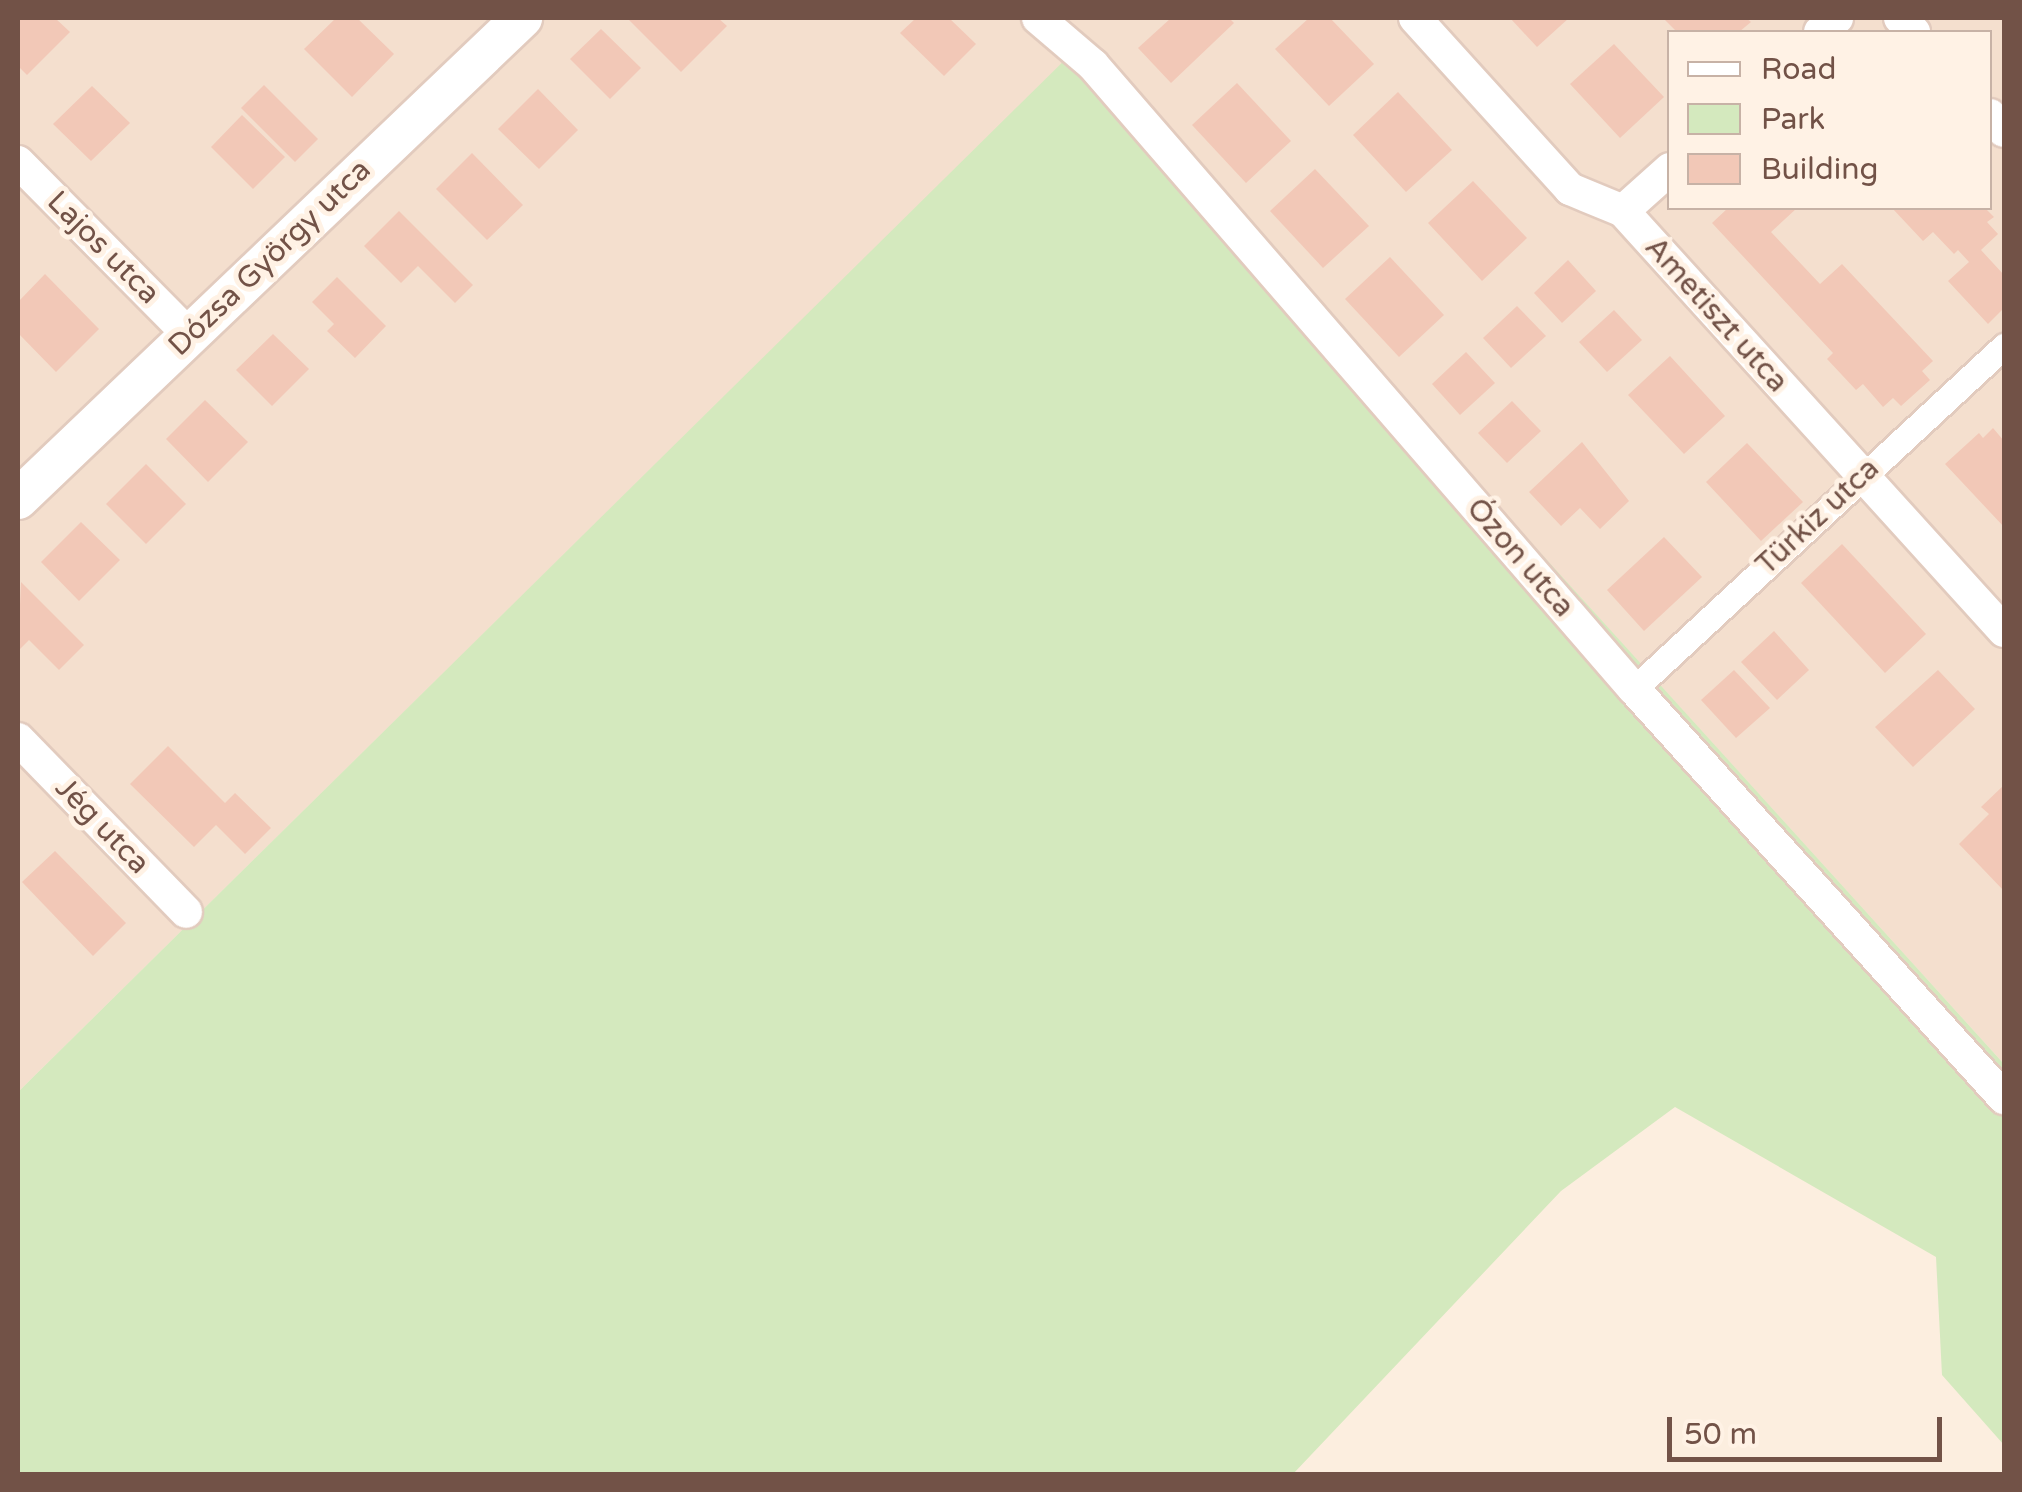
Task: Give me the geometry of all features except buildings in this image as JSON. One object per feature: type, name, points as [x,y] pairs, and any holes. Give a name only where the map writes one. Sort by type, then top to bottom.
[{"type":"street","name":"Dózsa György utca","points":[[18,499],[522,18]]},
{"type":"street","name":"Ózon utca","points":[[1038,18],[1092,65],[1634,689],[2004,1098]]},
{"type":"street","name":"Ametiszt utca","points":[[1415,18],[1570,190],[1623,212],[2004,631]]},
{"type":"street","name":"Lajos utca","points":[[18,162],[189,335]]},
{"type":"street","points":[[1623,212],[1667,173]]},
{"type":"street","name":"Türkiz utca","points":[[1634,689],[2004,346]]},
{"type":"street","name":"Jég utca","points":[[18,739],[186,912]]},
{"type":"shaded area","points":[[18,18],[2004,18],[2004,1064],[1080,46],[18,1092]]},
{"type":"green space","points":[[1080,45],[2004,1064],[2004,1445],[1942,1375],[1936,1257],[1675,1107],[1561,1191],[1293,1474],[18,1474],[18,1092]]}]
